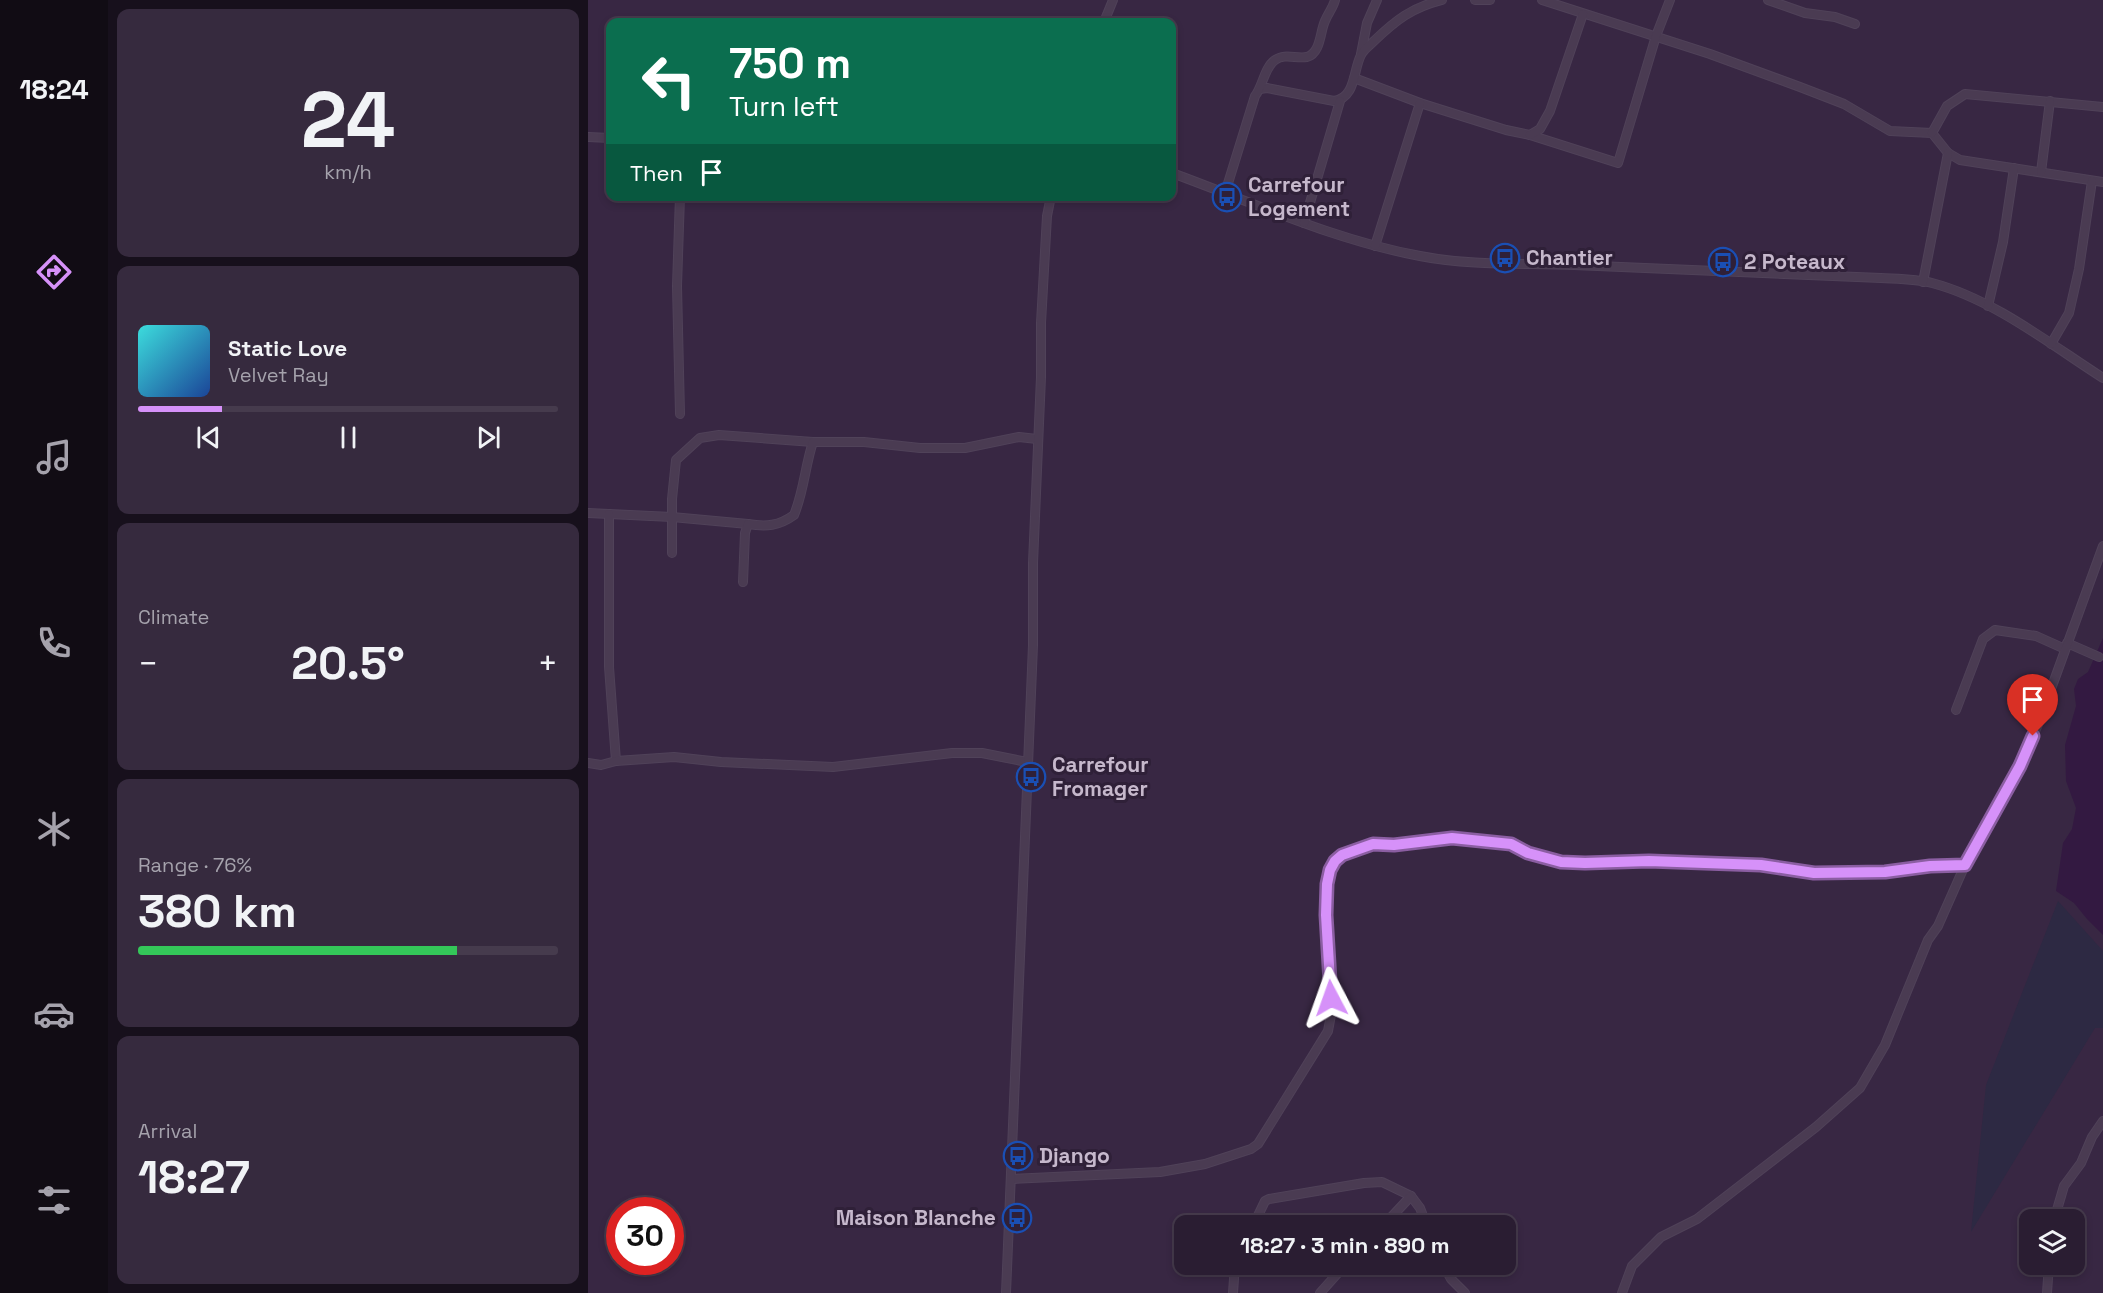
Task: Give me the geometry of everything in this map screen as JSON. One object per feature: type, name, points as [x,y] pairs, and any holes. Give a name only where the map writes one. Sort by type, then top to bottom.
[{"type":"street","points":[[1106,18],[1113,0]]},
{"type":"street","points":[[1225,194],[1255,96],[1269,66],[1281,57],[1311,55],[1316,48],[1325,18],[1335,0]]},
{"type":"street","points":[[1304,223],[1340,100],[1350,90],[1361,54],[1366,23],[1377,0]]},
{"type":"street","points":[[1361,54],[1398,18],[1442,0]]},
{"type":"street","points":[[1475,0],[1490,0]]},
{"type":"street","points":[[1542,0],[1656,36],[1844,104],[1890,131],[1932,133]]},
{"type":"street","points":[[1354,78],[1420,103],[1618,163],[1656,36],[1670,0]]},
{"type":"street","points":[[1768,0],[1805,13],[1835,17],[1855,24]]},
{"type":"street","points":[[1530,135],[1540,129],[1550,111],[1583,14]]},
{"type":"street","points":[[1260,89],[1267,88],[1334,101],[1340,100]]},
{"type":"street","points":[[1932,133],[1947,106],[1965,94],[2103,107]]},
{"type":"street","points":[[2041,172],[2050,101]]},
{"type":"street","points":[[1375,246],[1420,103]]},
{"type":"street","points":[[1932,133],[1947,153],[1960,160],[2103,182]]},
{"type":"street","points":[[588,137],[606,138]]},
{"type":"street","points":[[1923,282],[1947,153]]},
{"type":"street","points":[[1988,306],[2003,242],[2014,168]]},
{"type":"street","points":[[1176,175],[1304,223],[1375,246],[1422,257],[1477,263],[1881,278],[1943,286],[1988,306],[2103,378]]},
{"type":"street","points":[[2051,344],[2069,313],[2079,269],[2092,181]]},
{"type":"street","points":[[680,201],[677,286],[680,414]]},
{"type":"street","points":[[1006,1293],[1033,645],[1033,563],[1041,324],[1047,216],[1051,201]]},
{"type":"street","points":[[672,553],[672,499],[676,460],[700,438],[719,435],[813,442],[864,442],[920,448],[965,448],[1020,437],[1037,439]]},
{"type":"street","points":[[588,513],[672,517],[764,527],[775,525],[794,515],[803,491],[806,467],[813,442]]},
{"type":"street","points":[[609,514],[609,667],[616,761]]},
{"type":"street","points":[[743,582],[748,524]]},
{"type":"street","points":[[1622,1293],[1632,1266],[1661,1237],[1697,1219],[1824,1121],[1860,1088],[1885,1045],[1928,940],[1938,926],[1965,865],[2020,766],[2039,722],[2103,546]]},
{"type":"street","points":[[1956,710],[1983,639],[1995,630],[2036,636],[2099,657]]},
{"type":"street","points":[[588,763],[601,765],[616,761],[674,757],[720,762],[824,767],[952,753],[982,753],[1027,762]]},
{"type":"street","points":[[1011,1179],[1160,1172],[1205,1164],[1251,1149],[1258,1144],[1328,1031],[1331,1015],[1326,928],[1327,884],[1335,861],[1356,849],[1373,844],[1394,845],[1452,838],[1511,844],[1528,853],[1550,859],[1585,863],[1649,861],[1761,865],[1823,873],[1885,872],[1930,866],[1965,865]]},
{"type":"street","points":[[2057,1209],[2064,1186],[2081,1163],[2095,1131],[2103,1121]]},
{"type":"street","points":[[1258,1215],[1265,1201],[1269,1199],[1364,1183],[1383,1182],[1411,1196],[1423,1215]]},
{"type":"street","points":[[1393,1215],[1411,1196]]},
{"type":"street","points":[[1233,1293],[1234,1275]]},
{"type":"street","points":[[1320,1293],[1336,1275]]},
{"type":"street","points":[[1449,1275],[1465,1293]]},
{"type":"street","points":[[2047,1293],[2048,1275]]},
{"type":"shaded area","points":[[2103,638],[2103,935],[2074,903],[2056,891],[2063,843],[2072,829],[2076,808],[2066,781],[2065,745],[2076,706],[2074,689],[2078,679],[2088,672]]},
{"type":"shaded area","points":[[2058,901],[2103,951],[2103,1028],[2095,1028],[1971,1232],[1986,1085]]},
{"type":"place","name":"Carrefour Logement","points":[[1227,197]]},
{"type":"place","name":"Chantier","points":[[1505,258]]},
{"type":"place","name":"2 Poteaux","points":[[1723,262]]},
{"type":"place","name":"Carrefour Fromager","points":[[1031,777]]},
{"type":"place","name":"Django","points":[[1018,1156]]},
{"type":"place","name":"Maison Blanche","points":[[1017,1218]]},
{"type":"route","points":[[1331,998],[1326,928],[1327,884],[1335,861],[1356,849],[1373,844],[1394,845],[1452,838],[1511,844],[1528,853],[1561,862],[1649,861],[1761,865],[1814,873],[1885,872],[1930,866],[1965,865],[2020,766],[2033,736]]}]
